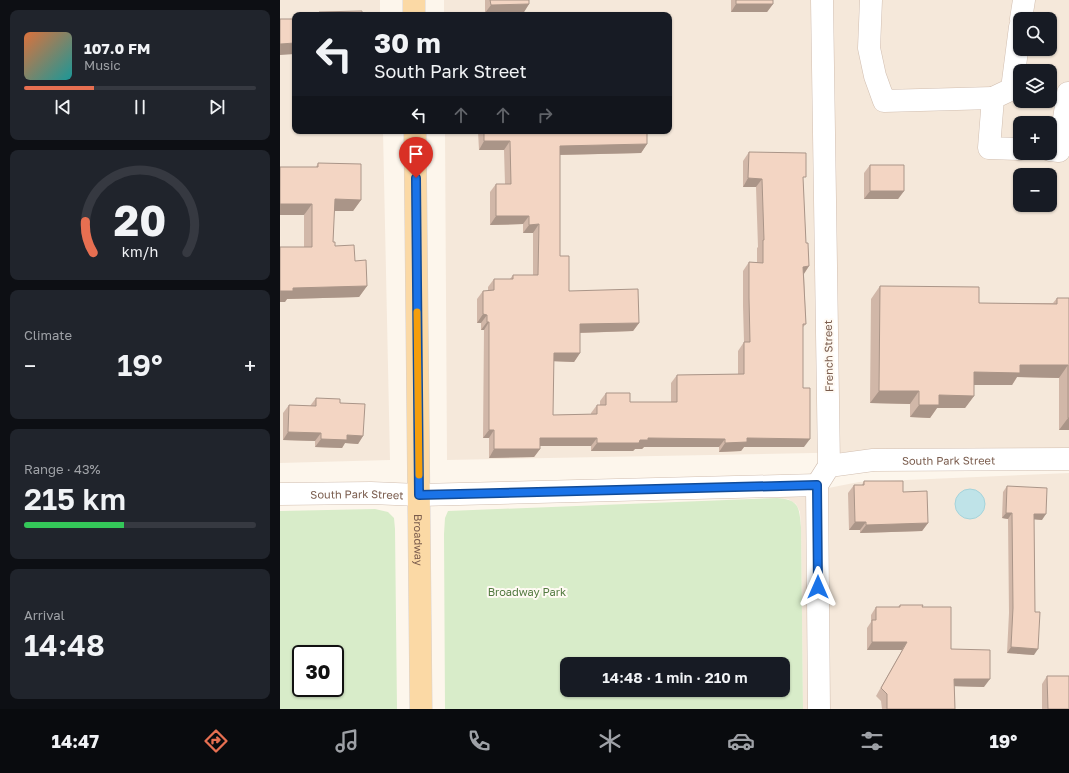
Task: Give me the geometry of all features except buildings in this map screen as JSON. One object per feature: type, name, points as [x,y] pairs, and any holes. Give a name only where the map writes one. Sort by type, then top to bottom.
[{"type":"main road","points":[[414,0],[414,12]]},
{"type":"main road","name":"Broadway","points":[[416,134],[421,709]]},
{"type":"street","name":"French Street","points":[[822,0],[829,466]]},
{"type":"street","points":[[871,0],[869,48],[875,76],[884,101],[1008,92]]},
{"type":"street","points":[[1022,12],[1024,0]]},
{"type":"street","points":[[1013,149],[989,148],[1008,92],[1015,56]]},
{"type":"street","points":[[1057,151],[1059,151],[1062,93]]},
{"type":"street","name":"South Park Street","points":[[829,466],[873,460],[1069,459]]},
{"type":"street","points":[[819,709],[817,485],[829,466]]},
{"type":"street","name":"South Park Street","points":[[280,494],[371,493],[419,495],[817,485]]},
{"type":"shaded area","points":[[280,0],[380,0],[380,12],[292,12],[292,134],[383,134],[390,460],[280,463]]},
{"type":"shaded area","points":[[444,0],[1069,0],[1069,448],[447,460],[445,134],[672,134],[672,12],[444,12]]},
{"type":"shaded area","points":[[1069,473],[1069,709],[803,709],[800,512],[796,504],[788,499],[777,498],[859,482]]},
{"type":"green space","name":"Broadway Park","points":[[777,498],[790,500],[798,509],[801,527],[803,709],[445,709],[445,518],[448,511]]},
{"type":"green space","points":[[375,509],[388,512],[394,518],[395,529],[397,709],[280,709],[280,511]]},
{"type":"water","points":[[970,489],[981,493],[985,504],[981,515],[970,519],[959,515],[955,504],[959,493]]},
{"type":"slow traffic","points":[[417,312],[419,475]]},
{"type":"route","points":[[416,178],[419,495],[817,485],[818,587]]}]
